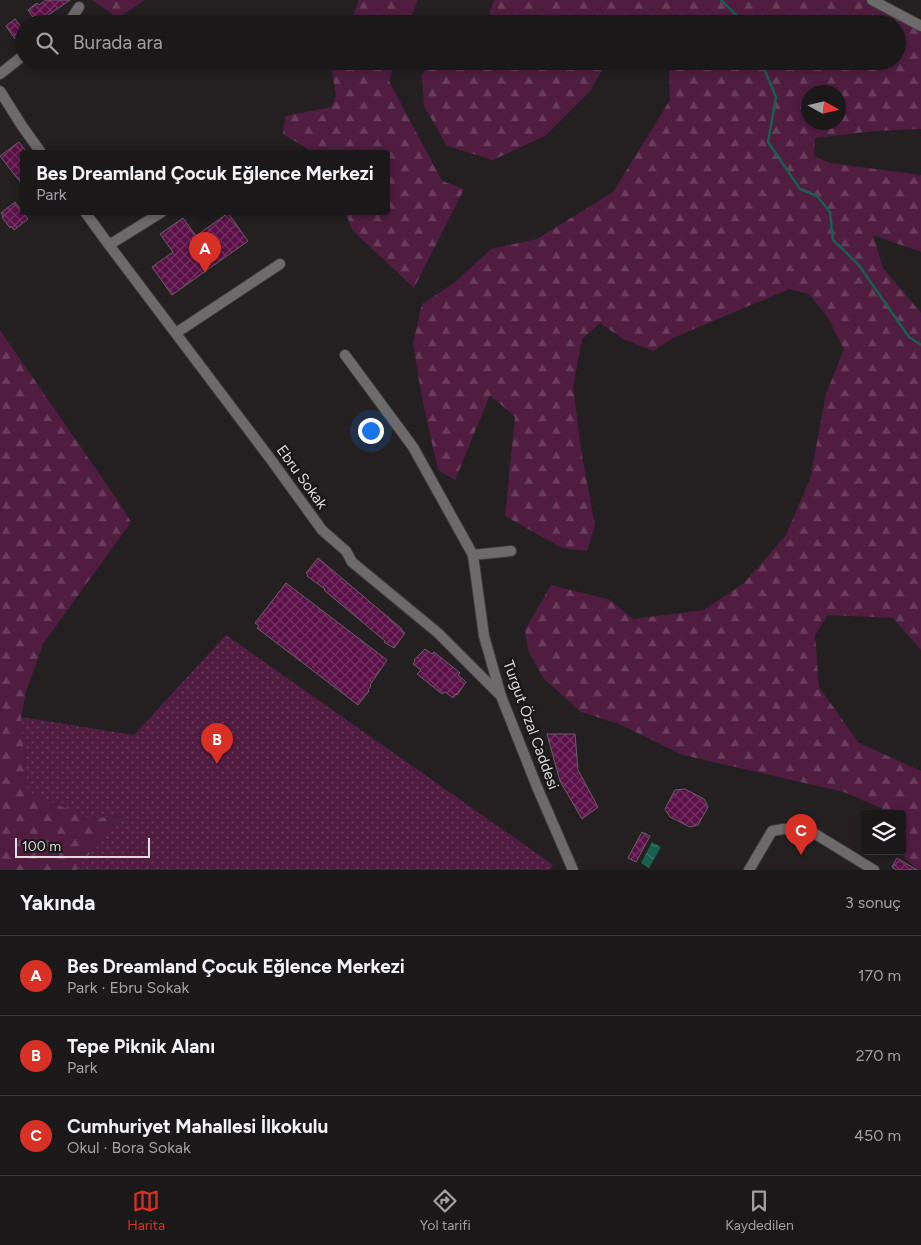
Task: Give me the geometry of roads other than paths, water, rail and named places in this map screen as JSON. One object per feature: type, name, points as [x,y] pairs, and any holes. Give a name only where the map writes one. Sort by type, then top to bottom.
[{"type":"street","points":[[872,0],[900,15]]},
{"type":"street","points":[[74,15],[79,7]]},
{"type":"street","points":[[906,18],[921,26]]},
{"type":"street","points":[[0,74],[15,62]]},
{"type":"street","points":[[0,91],[39,150]]},
{"type":"street","points":[[87,215],[109,245],[157,215]]},
{"type":"street","name":"Ebru Sokak","points":[[109,245],[322,530],[346,551],[352,562],[438,634],[501,696]]},
{"type":"street","points":[[176,333],[280,264]]},
{"type":"street","points":[[345,355],[413,447],[473,555],[511,551]]},
{"type":"street","name":"Turgut Özal Caddesi","points":[[473,555],[484,636],[501,696],[540,796],[573,870]]},
{"type":"street","points":[[749,870],[772,831],[783,828],[807,829],[874,870]]},
{"type":"water","points":[[652,842],[661,847],[649,868],[641,863]]},
{"type":"waterway","points":[[721,0],[736,15]]},
{"type":"waterway","points":[[765,70],[776,97],[768,142],[800,189],[817,196],[830,212],[833,240],[858,264],[909,337],[921,345]]},
{"type":"place","name":"Bes Dreamland Çocuk Eğlence Merkezi","points":[[205,273]]},
{"type":"place","name":"Tepe Piknik Alanı","points":[[217,764]]},
{"type":"place","name":"Cumhuriyet Mahallesi İlkokulu","points":[[801,855]]}]
